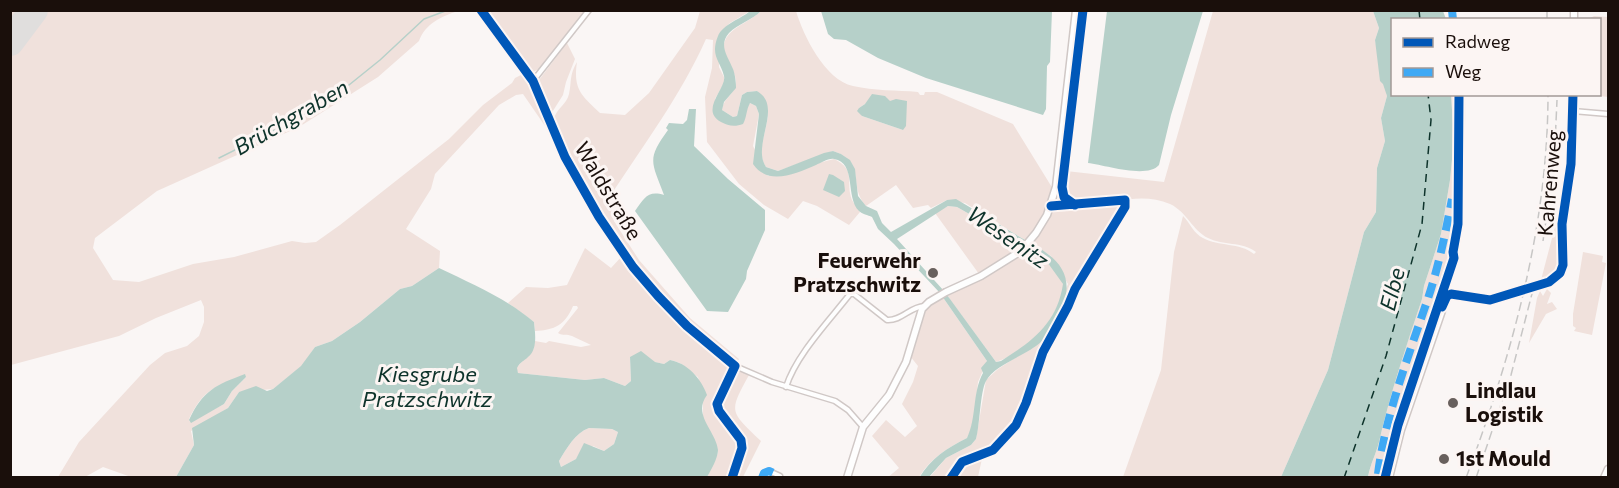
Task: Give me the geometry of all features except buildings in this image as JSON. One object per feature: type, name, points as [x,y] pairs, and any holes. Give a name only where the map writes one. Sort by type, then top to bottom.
[{"type":"street","name":"Waldstraße","points":[[481,10],[533,81],[577,180],[633,267],[656,298],[735,366],[786,387],[835,401],[848,410],[863,427]]},
{"type":"street","points":[[533,81],[589,10]]},
{"type":"street","points":[[786,387],[790,376],[807,349],[850,294],[854,294],[887,320],[893,320],[981,276],[1021,251],[1033,237],[1051,206],[1058,170],[1076,10]]},
{"type":"street","name":"Kahrenweg","points":[[1543,284],[1557,277],[1563,265],[1562,224],[1571,164],[1574,96]]},
{"type":"street","points":[[1573,111],[1608,114]]},
{"type":"street","points":[[1051,206],[1075,205]]},
{"type":"street","points":[[1389,477],[1406,412],[1447,296],[1454,294],[1490,300],[1516,292]]},
{"type":"street","points":[[847,477],[863,427],[889,395],[906,362],[925,305]]},
{"type":"street","points":[[1604,477],[1608,469]]},
{"type":"street","points":[[762,477],[769,471],[780,476]]},
{"type":"shaded area","points":[[10,11],[458,11],[430,25],[419,41],[378,77],[299,127],[157,191],[95,238],[93,248],[113,280],[139,282],[193,264],[234,257],[292,241],[316,242],[449,139],[483,105],[523,74],[543,110],[547,122],[545,126],[523,94],[516,95],[499,105],[435,174],[431,189],[406,229],[440,251],[439,268],[412,286],[400,289],[360,322],[332,341],[315,347],[302,366],[273,389],[239,392],[228,408],[191,431],[194,445],[176,477],[131,477],[103,467],[85,477],[58,477],[79,442],[150,365],[165,353],[187,346],[199,336],[204,322],[204,307],[201,300],[119,336],[11,365]],"holes":[[[246,377],[232,391],[224,404],[190,422],[189,419],[199,401],[211,390]]]},
{"type":"shaded area","points":[[484,11],[586,11],[539,69],[533,72],[527,69],[515,49]]},
{"type":"shaded area","points":[[700,11],[750,11],[730,23],[719,34],[719,67],[724,83],[715,99],[728,125],[750,103],[756,106],[759,114],[753,146],[768,176],[834,159],[841,163],[848,172],[850,194],[860,212],[849,225],[817,206],[803,201],[788,219],[764,205],[739,184],[707,142],[705,97],[712,68],[713,40],[706,39],[673,100],[609,198],[614,221],[639,260],[690,318],[739,359],[736,364],[669,305],[628,258],[586,189],[554,119],[568,98],[577,62],[576,79],[580,91],[588,101],[600,113],[625,115],[649,93],[695,28]]},
{"type":"shaded area","points":[[761,11],[796,11],[804,32],[817,55],[833,75],[843,82],[869,89],[918,92],[920,95],[924,95],[925,92],[937,92],[1013,124],[1053,189],[1039,223],[1025,240],[965,203],[947,200],[931,208],[928,205],[913,208],[896,185],[866,206],[858,190],[854,168],[844,156],[833,151],[778,171],[766,167],[762,158],[762,148],[768,109],[764,100],[757,91],[747,92],[742,95],[737,116],[733,117],[722,110],[736,81],[725,55],[726,39],[736,28]],"holes":[[[890,101],[903,130],[862,116],[859,108],[865,104]]]},
{"type":"shaded area","points":[[1213,11],[1373,11],[1379,28],[1375,40],[1387,96],[1381,118],[1385,141],[1377,168],[1376,212],[1364,232],[1328,370],[1281,477],[1123,477],[1161,370],[1174,252],[1183,216],[1200,236],[1209,241],[1242,248],[1254,254],[1256,252],[1244,246],[1220,242],[1202,235],[1176,207],[1158,200],[1134,199],[1086,203],[1074,201],[1064,193],[1066,171],[1164,182]]},
{"type":"shaded area","points":[[1608,17],[1608,97],[1600,96],[1601,18],[1590,18]]},
{"type":"shaded area","points":[[567,43],[575,59],[563,95],[551,114],[539,88],[539,80]]},
{"type":"shaded area","points":[[1451,96],[1458,96],[1457,224],[1447,267],[1450,268],[1396,427],[1384,477],[1368,478],[1393,388],[1441,234],[1454,139]]},
{"type":"shaded area","points":[[1460,96],[1465,96],[1463,167],[1459,211]]},
{"type":"shaded area","points":[[1562,200],[1559,219],[1559,268],[1548,278],[1541,280]]},
{"type":"shaded area","points":[[1119,202],[1124,205],[1122,211],[1092,256],[1042,351],[1014,425],[992,449],[961,461],[950,477],[929,478],[946,458],[971,445],[976,439],[986,380],[998,369],[1043,340],[1068,284],[1051,256],[1032,244],[1052,209]]},
{"type":"shaded area","points":[[948,206],[957,207],[1022,244],[1019,249],[979,274],[935,213]]},
{"type":"shaded area","points":[[585,248],[611,268],[622,256],[658,301],[683,327],[732,367],[716,404],[718,412],[740,440],[741,447],[731,477],[707,477],[718,453],[717,447],[703,418],[703,400],[698,377],[679,363],[670,360],[664,364],[630,357],[631,381],[625,386],[604,378],[585,380],[518,373],[516,368],[533,350],[535,341],[546,343],[549,341],[581,347],[591,345],[572,336],[558,333],[578,308],[577,306],[573,306],[563,322],[554,328],[535,331],[534,322],[508,303],[526,287],[548,288],[567,285]]},
{"type":"shaded area","points":[[1028,248],[1054,269],[1061,279],[1063,289],[1059,303],[1043,330],[1019,350],[996,362],[946,294],[999,269]]},
{"type":"shaded area","points":[[1583,252],[1603,256],[1602,262],[1606,263],[1592,335],[1574,331],[1576,328],[1573,326]]},
{"type":"shaded area","points":[[1547,289],[1551,293],[1547,304],[1552,302],[1557,309],[1546,314],[1529,343],[1537,298],[1540,291],[1543,296]]},
{"type":"shaded area","points":[[942,296],[987,361],[978,382],[973,426],[967,438],[940,454],[919,477],[887,478],[899,468],[872,436],[886,420],[905,437],[917,426],[902,404],[918,366],[910,356],[924,311]]},
{"type":"shaded area","points":[[736,370],[749,375],[735,405],[738,417],[761,441],[743,477],[734,477],[743,448],[742,440],[720,411],[718,404]]},
{"type":"shaded area","points":[[589,428],[612,429],[618,432],[614,444],[604,451],[593,446],[561,467],[559,461],[568,446],[575,437]]},
{"type":"shaded area","points":[[983,454],[978,477],[952,477],[962,463]]},
{"type":"water","points":[[750,11],[761,11],[729,33],[724,42],[725,51],[734,73],[736,88],[724,102],[722,110],[733,117],[737,116],[742,95],[747,92],[757,91],[765,98],[768,116],[762,158],[766,167],[778,171],[833,151],[850,160],[855,169],[858,196],[866,206],[877,211],[882,223],[891,232],[947,200],[956,199],[1025,240],[1022,244],[957,207],[948,206],[897,239],[944,291],[940,293],[878,229],[872,217],[859,211],[852,198],[846,167],[841,162],[829,159],[799,172],[782,176],[766,175],[759,171],[753,164],[759,114],[756,106],[750,103],[743,124],[737,126],[721,122],[715,117],[713,111],[715,99],[724,81],[715,53],[718,36],[728,25]]},
{"type":"water","points":[[821,11],[1052,11],[1046,109],[1043,115],[926,78],[878,58],[846,40],[834,39],[828,34]]},
{"type":"water","points":[[1107,11],[1203,11],[1171,115],[1159,165],[1153,169],[1125,170],[1088,163]]},
{"type":"water","name":"Elbe","points":[[1373,11],[1443,11],[1446,18],[1391,18],[1391,96],[1451,96],[1454,139],[1441,234],[1368,477],[1281,477],[1328,370],[1364,232],[1376,212],[1377,168],[1385,141],[1381,118],[1387,96],[1380,81],[1375,40],[1379,28]]},
{"type":"water","points":[[872,94],[885,96],[890,101],[896,99],[907,101],[906,126],[903,130],[862,116],[857,111]]},
{"type":"water","points":[[689,109],[696,109],[694,146],[765,210],[765,230],[747,271],[746,279],[728,312],[707,311],[635,211],[650,194],[664,195],[654,168],[656,148],[668,130],[666,128],[669,123],[683,124],[687,120]]},
{"type":"water","points":[[829,174],[844,182],[845,191],[839,197],[823,190]]},
{"type":"water","points":[[1032,244],[1052,257],[1064,273],[1066,291],[1058,317],[1042,341],[990,375],[982,393],[976,439],[971,445],[946,458],[929,477],[919,478],[940,454],[967,438],[977,389],[983,373],[981,368],[987,361],[942,296],[946,294],[996,362],[1001,361],[1042,330],[1060,298],[1063,284],[1045,259],[1028,248]]},
{"type":"water","name":"Kiesgrube Pratzschwitz","points":[[439,268],[500,299],[534,322],[533,350],[518,366],[518,373],[585,380],[604,378],[625,386],[631,381],[630,357],[641,351],[655,362],[664,364],[670,360],[682,364],[697,377],[707,395],[703,402],[703,416],[718,450],[716,460],[707,477],[176,477],[194,445],[192,428],[228,408],[239,392],[256,386],[267,391],[273,389],[301,366],[315,347],[332,341],[360,322],[400,289],[412,286]],"holes":[[[589,428],[612,429],[618,432],[614,444],[604,451],[584,443],[576,459],[561,467],[559,461],[572,442],[584,430]]]},
{"type":"water","points":[[245,374],[246,377],[232,391],[224,404],[191,423],[189,420],[194,410],[205,395],[218,385]]},
{"type":"waterway","name":"Brüchgraben","points":[[219,158],[295,120],[344,89],[380,60],[424,19],[448,10]]},
{"type":"ferry route","points":[[1419,10],[1420,18]]},
{"type":"ferry route","points":[[1344,478],[1386,356],[1422,224],[1431,120],[1428,96]]},
{"type":"runway","points":[[10,42],[34,10]]},
{"type":"tunnel","points":[[1517,292],[1543,284]]},
{"type":"railway","points":[[1547,10],[1547,18]]},
{"type":"railway","points":[[1466,478],[1498,385],[1524,289],[1542,192],[1548,96]]},
{"type":"railway","points":[[1543,241],[1554,166],[1557,100]]},
{"type":"railway","points":[[1476,478],[1511,375],[1535,282]]},
{"type":"marked path","points":[[1452,10],[1453,18]]},
{"type":"marked path","points":[[1378,474],[1391,411],[1433,283],[1452,199]]},
{"type":"marked path","points":[[762,478],[764,473],[769,471],[780,476]]},
{"type":"cycle path","points":[[481,10],[533,81],[565,157],[599,217],[633,267],[687,326],[735,366],[717,404],[719,411],[741,440],[742,448],[732,478]]},
{"type":"cycle path","points":[[1075,205],[1064,197],[1062,187],[1083,10]]},
{"type":"cycle path","points":[[1385,478],[1398,425],[1454,258],[1458,224],[1459,96]]},
{"type":"cycle path","points":[[1442,307],[1447,296],[1451,294],[1490,300],[1549,282],[1560,273],[1563,265],[1562,224],[1571,164],[1573,96]]},
{"type":"cycle path","points":[[951,478],[962,462],[993,450],[1016,425],[1043,352],[1075,289],[1125,207],[1125,200],[1051,206]]},
{"type":"place","name":"Feuerwehr Pratzschwitz","points":[[933,273]]},
{"type":"place","name":"Lindlau Logistik","points":[[1453,403]]},
{"type":"place","name":"1st Mould","points":[[1444,459]]},
{"type":"water label","name":"Wesenitz","points":[[1008,237]]}]
